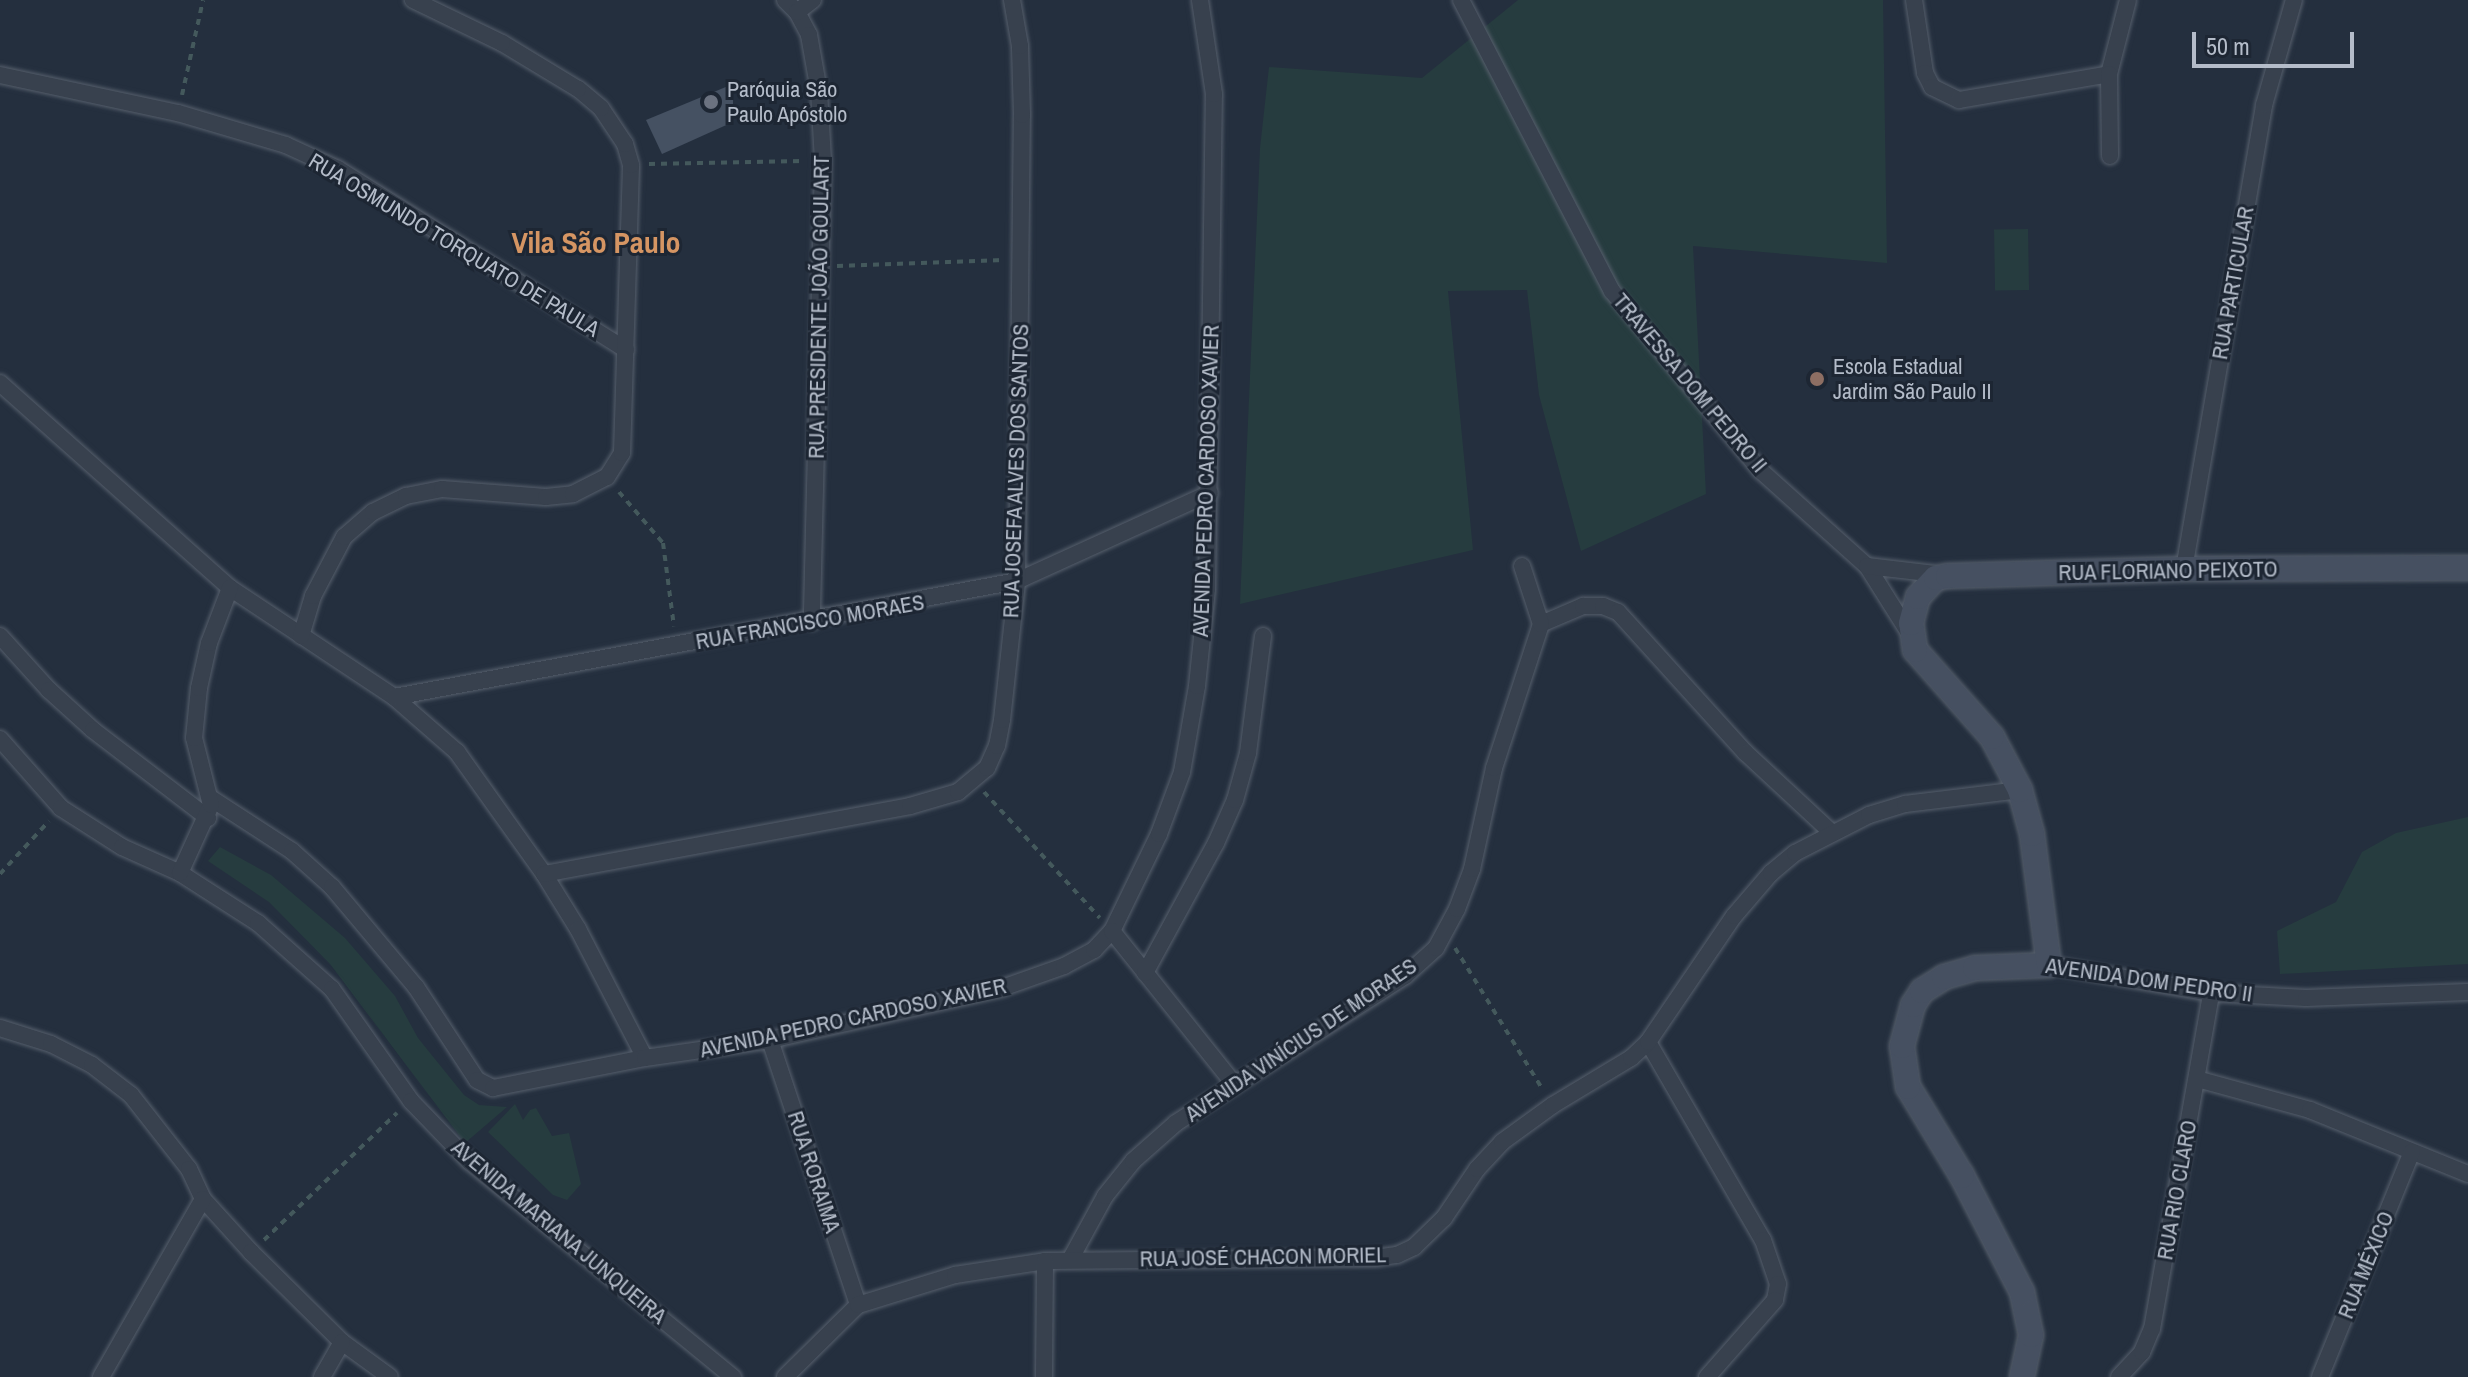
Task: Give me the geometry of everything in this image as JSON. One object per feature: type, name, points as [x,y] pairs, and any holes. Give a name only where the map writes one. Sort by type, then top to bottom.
[{"type":"street","points":[[301,636],[313,596],[344,537],[373,512],[406,496],[442,489],[546,497],[581,491],[607,477],[622,453],[631,165],[616,126],[578,89],[502,43],[413,0]]},
{"type":"street","points":[[791,6],[813,0]]},
{"type":"street","name":"RUA JOSEFA ALVES DOS SANTOS","points":[[974,782],[987,768],[997,746],[1017,581],[1020,46],[1012,0]]},
{"type":"street","name":"AVENIDA PEDRO CARDOSO XAVIER","points":[[212,799],[292,851],[332,887],[416,987],[477,1080],[498,1087],[645,1058],[770,1040],[1002,988],[1064,966],[1094,950],[1112,931],[1159,834],[1182,772],[1197,686],[1207,589],[1210,493],[1214,94],[1200,0]]},
{"type":"street","name":"TRAVESSA DOM PEDRO II","points":[[1461,0],[1612,291],[1761,471],[1867,566],[1912,638],[1915,650],[1992,737],[2020,790],[2032,834],[2049,965]]},
{"type":"street","points":[[1914,0],[1925,73],[1932,87],[1947,96],[1959,100],[2109,74]]},
{"type":"street","points":[[2110,156],[2109,74],[2128,0]]},
{"type":"street","name":"RUA PARTICULAR","points":[[2184,569],[2264,105],[2294,0]]},
{"type":"street","name":"RUA PRESIDENTE JOÃO GOULART","points":[[791,6],[809,35],[819,91],[823,161],[812,622]]},
{"type":"street","name":"RUA OSMUNDO TORQUATO DE PAULA","points":[[0,75],[178,113],[286,145],[338,169],[626,350]]},
{"type":"street","points":[[0,383],[230,588],[394,697],[457,752],[544,874],[606,979],[645,1058]]},
{"type":"street","name":"RUA FRANCISCO MORAES","points":[[394,697],[812,622],[1017,581],[1210,493]]},
{"type":"street","points":[[1522,566],[1541,624],[1583,606],[1603,606],[1618,612],[1746,753],[1831,832]]},
{"type":"street","points":[[1867,566],[1948,576]]},
{"type":"street","name":"RUA FLORIANO PEIXOTO","points":[[1948,576],[2184,569],[2468,568]]},
{"type":"street","points":[[1912,638],[1911,623],[1918,597],[1936,578],[1948,576]]},
{"type":"street","points":[[180,873],[208,818],[212,799],[194,738],[199,688],[209,643],[230,588]]},
{"type":"street","name":"AVENIDA VINÍCIUS DE MORAES","points":[[1070,1260],[1086,1225],[1133,1161],[1176,1123],[1405,976],[1436,948],[1472,869],[1494,768],[1541,624]]},
{"type":"street","points":[[0,636],[49,690],[93,730],[208,818]]},
{"type":"street","points":[[1145,973],[1216,843],[1235,800],[1248,753],[1263,636]]},
{"type":"street","name":"AVENIDA MARIANA JUNQUEIRA","points":[[0,739],[61,808],[122,847],[180,873],[258,923],[332,989],[411,1101],[470,1162],[733,1377]]},
{"type":"street","points":[[544,874],[910,806],[958,792],[974,782]]},
{"type":"street","name":"RUA JOSÉ CHACON MORIEL","points":[[785,1377],[858,1305],[955,1275],[1045,1261],[1397,1255],[1428,1235],[1502,1142],[1553,1105],[1631,1058],[1648,1042],[1734,916],[1771,873],[1795,853],[1831,832],[1905,804],[2020,790]]},
{"type":"street","points":[[1112,931],[1235,1085]]},
{"type":"street","name":"AVENIDA DOM PEDRO II","points":[[2022,1377],[2031,1335],[2022,1292],[1962,1176],[1908,1087],[1902,1046],[1913,1005],[1922,991],[1944,977],[1975,968],[2049,965],[2211,993],[2306,998],[2468,992]]},
{"type":"street","name":"RUA RIO CLARO","points":[[2119,1377],[2142,1352],[2152,1329],[2211,993]]},
{"type":"street","points":[[0,1028],[51,1044],[92,1065],[131,1095],[189,1169],[203,1199],[251,1252],[342,1342],[390,1377]]},
{"type":"street","name":"RUA RORAIMA","points":[[770,1040],[858,1305]]},
{"type":"street","points":[[1648,1042],[1763,1240],[1778,1284],[1770,1307],[1707,1377]]},
{"type":"street","points":[[2197,1079],[2310,1110],[2468,1174]]},
{"type":"street","name":"RUA MÉXICO","points":[[2320,1377],[2412,1152]]},
{"type":"street","points":[[101,1377],[203,1199]]},
{"type":"street","points":[[1044,1377],[1045,1261]]},
{"type":"street","points":[[322,1377],[342,1342]]},
{"type":"path","points":[[178,113],[203,0]]},
{"type":"path","points":[[631,165],[823,161]]},
{"type":"path","points":[[822,267],[1021,259]]},
{"type":"path","points":[[607,477],[663,543],[677,646]]},
{"type":"path","points":[[974,782],[1112,931]]},
{"type":"path","points":[[0,874],[61,808]]},
{"type":"path","points":[[1445,933],[1553,1105]]},
{"type":"path","points":[[251,1252],[411,1101]]},
{"type":"green space","points":[[1518,0],[1883,0],[1887,263],[1693,246],[1706,494],[1581,551],[1539,395],[1527,290],[1448,291],[1473,550],[1240,604],[1260,148],[1269,67],[1422,78]]},
{"type":"green space","points":[[2028,229],[2029,290],[1995,291],[1994,230]]},
{"type":"green space","points":[[2468,817],[2468,964],[2280,974],[2277,931],[2336,902],[2362,852],[2396,833]]},
{"type":"green space","points":[[220,847],[271,875],[345,938],[395,996],[418,1038],[464,1095],[479,1105],[507,1107],[465,1143],[330,964],[269,902],[208,861]]},
{"type":"green space","points":[[515,1104],[523,1120],[530,1110],[536,1108],[552,1136],[569,1133],[581,1184],[567,1200],[553,1195],[488,1132]]},
{"type":"building","name":"Paróquia São Paulo Apóstolo","points":[[733,84],[733,122],[662,154],[646,120]]},
{"type":"place","name":"Paróquia São Paulo Apóstolo","points":[[711,102]]},
{"type":"place","name":"Escola Estadual Jardim São Paulo II","points":[[1817,379]]},
{"type":"district","name":"Vila São Paulo","points":[[596,242]]}]
